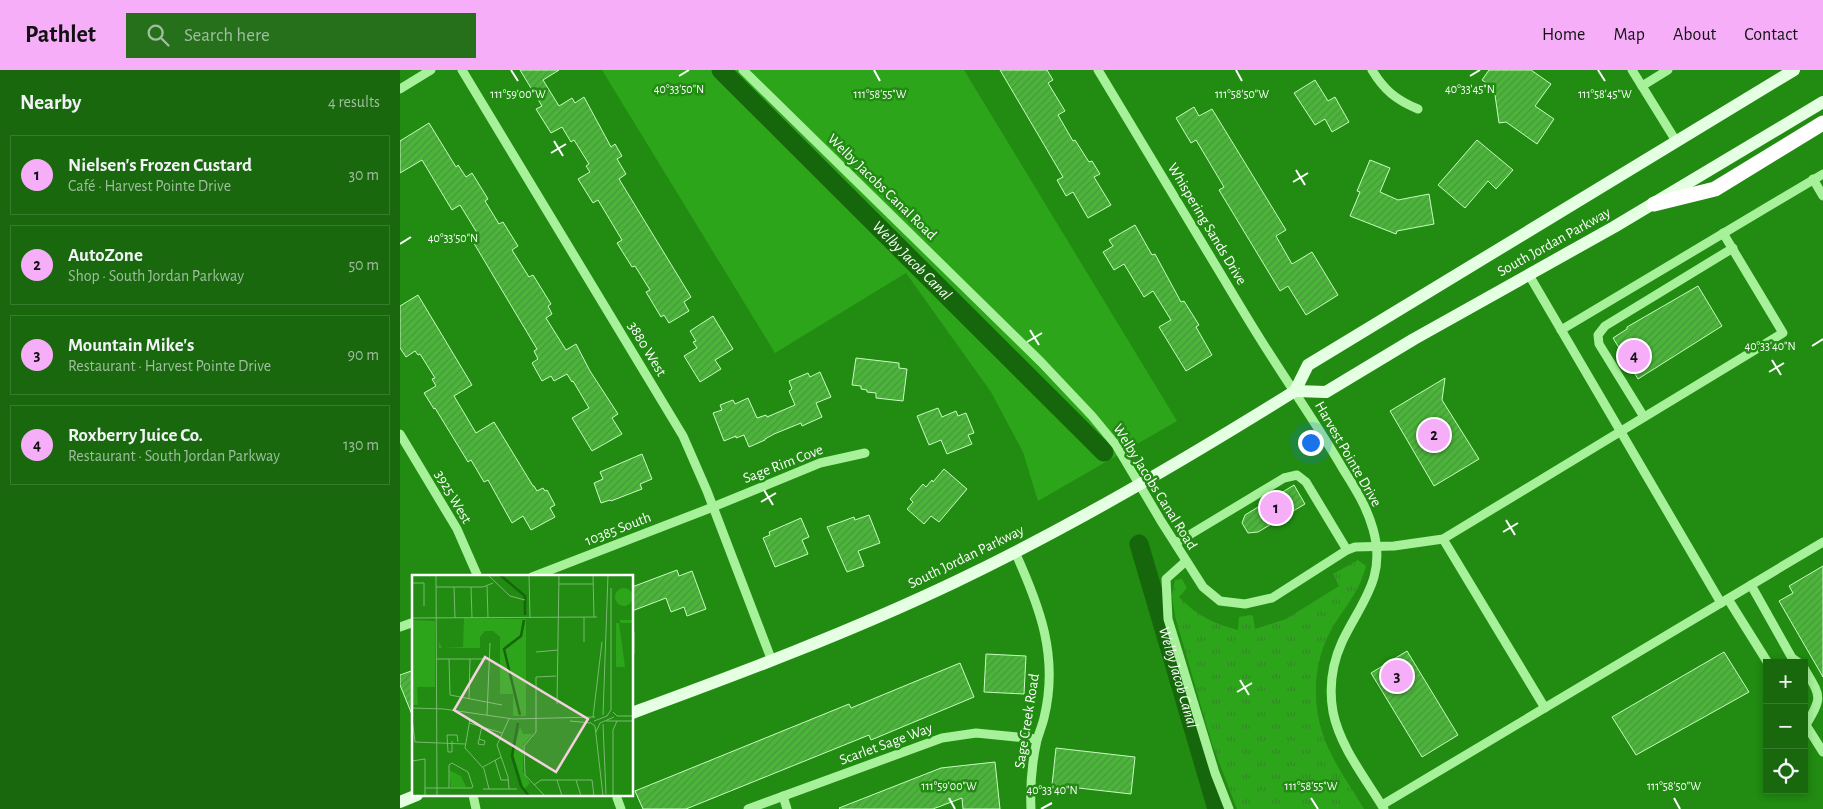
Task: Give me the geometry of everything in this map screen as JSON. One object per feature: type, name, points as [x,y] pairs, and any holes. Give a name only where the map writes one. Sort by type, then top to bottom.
[{"type":"highway","points":[[1654,204],[1715,189],[1823,124]]},
{"type":"main road","name":"South Jordan Parkway","points":[[634,712],[772,661],[894,610],[1015,552],[1140,484],[1295,391],[1308,365],[1789,71]]},
{"type":"main road","name":"South Jordan Parkway","points":[[1295,391],[1326,392],[1414,339],[1654,204],[1823,102]]},
{"type":"main road","points":[[400,802],[415,796]]},
{"type":"street","points":[[400,88],[431,70]]},
{"type":"street","name":"3880 West","points":[[462,70],[676,424],[713,507],[772,661]]},
{"type":"street","name":"Welby Jacobs Canal Road","points":[[743,70],[1047,368],[1116,445],[1186,561],[1166,579],[1168,618],[1215,773],[1229,809]]},
{"type":"street","name":"Whispering Sands Drive","points":[[1098,70],[1272,358],[1295,391]]},
{"type":"street","points":[[1372,70],[1378,81],[1389,93],[1402,103],[1418,109]]},
{"type":"street","points":[[1632,70],[1676,141]]},
{"type":"street","points":[[1642,86],[1668,70]]},
{"type":"street","points":[[1561,330],[1823,174]]},
{"type":"street","points":[[1813,179],[1823,196]]},
{"type":"street","points":[[1186,561],[1203,587],[1220,601],[1245,604],[1272,598],[1347,550],[1355,547],[1394,546],[1443,539],[1644,418],[1783,333],[1723,233]]},
{"type":"street","points":[[1644,418],[1600,344],[1598,335],[1605,326],[1732,248]]},
{"type":"street","points":[[1529,275],[1621,432],[1725,601],[1765,659]]},
{"type":"street","name":"Harvest Pointe Drive","points":[[1295,391],[1362,500],[1373,527],[1378,561],[1373,584],[1342,642],[1333,670],[1331,698],[1335,720],[1343,740],[1383,807]]},
{"type":"street","name":"3925 West","points":[[400,434],[452,521],[478,575]]},
{"type":"street","name":"Sage Rim Cove","points":[[713,507],[820,463],[865,453]]},
{"type":"street","points":[[1176,543],[1284,478],[1297,475],[1306,482],[1347,550]]},
{"type":"street","name":"10385 South","points":[[535,575],[713,507]]},
{"type":"street","points":[[1443,539],[1545,708]]},
{"type":"street","points":[[1383,807],[1823,542]]},
{"type":"street","name":"Sage Creek Road","points":[[1015,552],[1032,591],[1044,626],[1048,646],[1048,692],[1033,766],[1031,809]]},
{"type":"street","points":[[1751,585],[1793,659]]},
{"type":"street","points":[[400,627],[412,623]]},
{"type":"street","points":[[1808,675],[1819,694],[1819,706],[1808,719]]},
{"type":"street","points":[[1808,728],[1823,752]]},
{"type":"street","name":"Scarlet Sage Way","points":[[748,809],[953,736],[988,733],[1037,739]]},
{"type":"street","points":[[474,796],[476,809]]},
{"type":"street","points":[[783,796],[787,809]]},
{"type":"street","points":[[616,798],[621,809]]},
{"type":"green space","points":[[602,70],[964,70],[1177,421],[1038,501],[1023,452],[991,392],[906,273],[775,353]]},
{"type":"green space","points":[[1358,560],[1366,566],[1360,584],[1330,632],[1325,644],[1318,668],[1316,694],[1319,720],[1326,742],[1364,809],[1237,809],[1212,744],[1175,616],[1172,595],[1175,580],[1182,579],[1187,588],[1179,597],[1199,614],[1213,622],[1238,630],[1239,617],[1251,615],[1253,616],[1255,629],[1286,619],[1339,586],[1333,574]]},
{"type":"building","points":[[520,70],[559,70],[543,80],[559,106],[572,98],[575,103],[584,97],[611,147],[615,144],[622,156],[617,159],[626,174],[619,179],[691,297],[684,302],[689,311],[669,323],[664,315],[661,317],[646,292],[650,290],[635,266],[632,267],[617,243],[622,240],[598,200],[593,203],[578,179],[590,172],[586,166],[589,164],[574,140],[571,142],[562,127],[551,133],[536,109],[542,106]]},
{"type":"building","points":[[1000,70],[1047,70],[1053,80],[1048,83],[1065,111],[1058,115],[1073,141],[1075,140],[1089,162],[1092,161],[1100,174],[1094,177],[1111,205],[1088,218],[1073,192],[1066,196],[1057,180],[1063,177]]},
{"type":"building","points":[[1489,70],[1531,70],[1551,84],[1535,106],[1554,119],[1537,144],[1506,122],[1499,123],[1494,88],[1482,80]]},
{"type":"building","points":[[1315,80],[1328,101],[1335,97],[1349,122],[1332,132],[1325,119],[1315,125],[1294,93]]},
{"type":"building","points":[[1194,107],[1199,116],[1212,109],[1286,230],[1276,236],[1292,264],[1312,252],[1338,295],[1306,315],[1288,286],[1280,291],[1219,190],[1224,187],[1196,140],[1191,143],[1176,118]]},
{"type":"building","points":[[429,123],[456,167],[458,165],[466,177],[472,173],[488,199],[485,201],[499,224],[503,222],[518,246],[512,250],[529,277],[533,275],[551,304],[548,306],[552,314],[546,318],[566,350],[576,344],[590,371],[618,414],[612,418],[622,434],[592,451],[572,418],[589,408],[567,374],[554,381],[551,376],[542,381],[532,363],[538,359],[534,351],[537,349],[472,240],[479,236],[460,205],[452,210],[422,160],[400,173],[400,141]]},
{"type":"building","points":[[1477,140],[1513,170],[1496,189],[1488,181],[1465,208],[1438,185]]},
{"type":"building","points":[[1370,160],[1390,168],[1380,192],[1398,200],[1429,194],[1434,224],[1397,231],[1396,234],[1350,216],[1360,192],[1357,191]]},
{"type":"building","points":[[1135,225],[1152,255],[1155,254],[1181,302],[1184,301],[1199,325],[1196,327],[1212,355],[1186,371],[1159,327],[1171,320],[1153,291],[1144,297],[1124,264],[1114,270],[1103,252],[1113,246],[1109,240]]},
{"type":"building","points":[[1698,286],[1722,326],[1638,379],[1613,338],[1627,329],[1627,327]]},
{"type":"building","points":[[418,295],[472,385],[454,396],[476,433],[494,422],[533,486],[537,491],[543,488],[545,491],[547,490],[555,505],[550,508],[555,517],[531,530],[523,516],[512,523],[488,480],[484,482],[471,460],[468,462],[424,393],[436,386],[432,379],[435,378],[420,354],[418,355],[415,351],[406,357],[400,348],[400,306]]},
{"type":"building","points":[[713,316],[733,349],[715,360],[721,369],[700,382],[684,356],[697,348],[693,342],[696,341],[690,331]]},
{"type":"building","points":[[856,358],[899,363],[899,368],[907,369],[903,401],[876,398],[876,393],[867,392],[867,390],[861,389],[861,386],[852,385]]},
{"type":"building","points":[[820,372],[831,397],[816,403],[822,417],[802,426],[801,423],[774,434],[749,447],[744,435],[724,441],[713,413],[722,410],[720,405],[733,400],[735,404],[748,398],[757,418],[766,415],[767,417],[795,405],[789,391],[792,389],[789,381],[808,373],[810,377]]},
{"type":"building","points":[[1445,378],[1442,400],[1479,459],[1434,486],[1390,411]]},
{"type":"building","points":[[938,408],[942,417],[956,411],[958,416],[966,413],[974,433],[968,435],[972,444],[947,454],[941,440],[929,445],[917,416]]},
{"type":"building","points":[[642,454],[652,479],[640,484],[642,489],[601,503],[594,483],[603,479],[600,472]]},
{"type":"building","points":[[944,469],[967,489],[939,522],[931,516],[924,524],[907,509],[913,502],[910,499],[923,484],[926,487],[932,480],[933,482]]},
{"type":"building","points":[[1294,485],[1305,504],[1258,532],[1248,533],[1242,523],[1245,515]]},
{"type":"building","points":[[869,515],[880,543],[858,551],[864,566],[847,572],[827,527],[854,517],[855,520]]},
{"type":"building","points":[[801,518],[809,537],[802,540],[808,554],[775,567],[763,538],[770,535],[769,532]]},
{"type":"building","points":[[1823,566],[1823,677],[1779,601],[1793,593],[1789,586]]},
{"type":"building","points":[[677,570],[679,576],[692,571],[706,609],[687,616],[684,607],[671,612],[666,598],[634,610],[634,586]]},
{"type":"building","points":[[1407,651],[1458,735],[1422,757],[1371,673]]},
{"type":"building","points":[[1724,652],[1749,692],[1636,755],[1612,717]]},
{"type":"building","points":[[986,654],[1026,656],[1024,694],[984,692]]},
{"type":"building","points":[[960,663],[974,697],[871,740],[869,735],[686,809],[643,809],[635,791],[849,704],[851,708]]},
{"type":"building","points":[[412,671],[412,715],[400,685],[400,675]]},
{"type":"building","points":[[1056,748],[1135,757],[1131,794],[1052,785]]},
{"type":"building","points":[[995,762],[1000,809],[963,809],[962,798],[933,809],[839,808],[941,768]]},
{"type":"waterway","name":"Welby Jacob Canal","points":[[721,70],[1104,452]]},
{"type":"waterway","name":"Welby Jacob Canal","points":[[1139,544],[1217,809]]},
{"type":"place","name":"Roxberry Juice Co.","points":[[1634,356]]},
{"type":"place","name":"AutoZone","points":[[1434,435]]},
{"type":"place","name":"Nielsen's Frozen Custard","points":[[1276,508]]},
{"type":"place","name":"Mountain Mike's","points":[[1397,676]]}]
